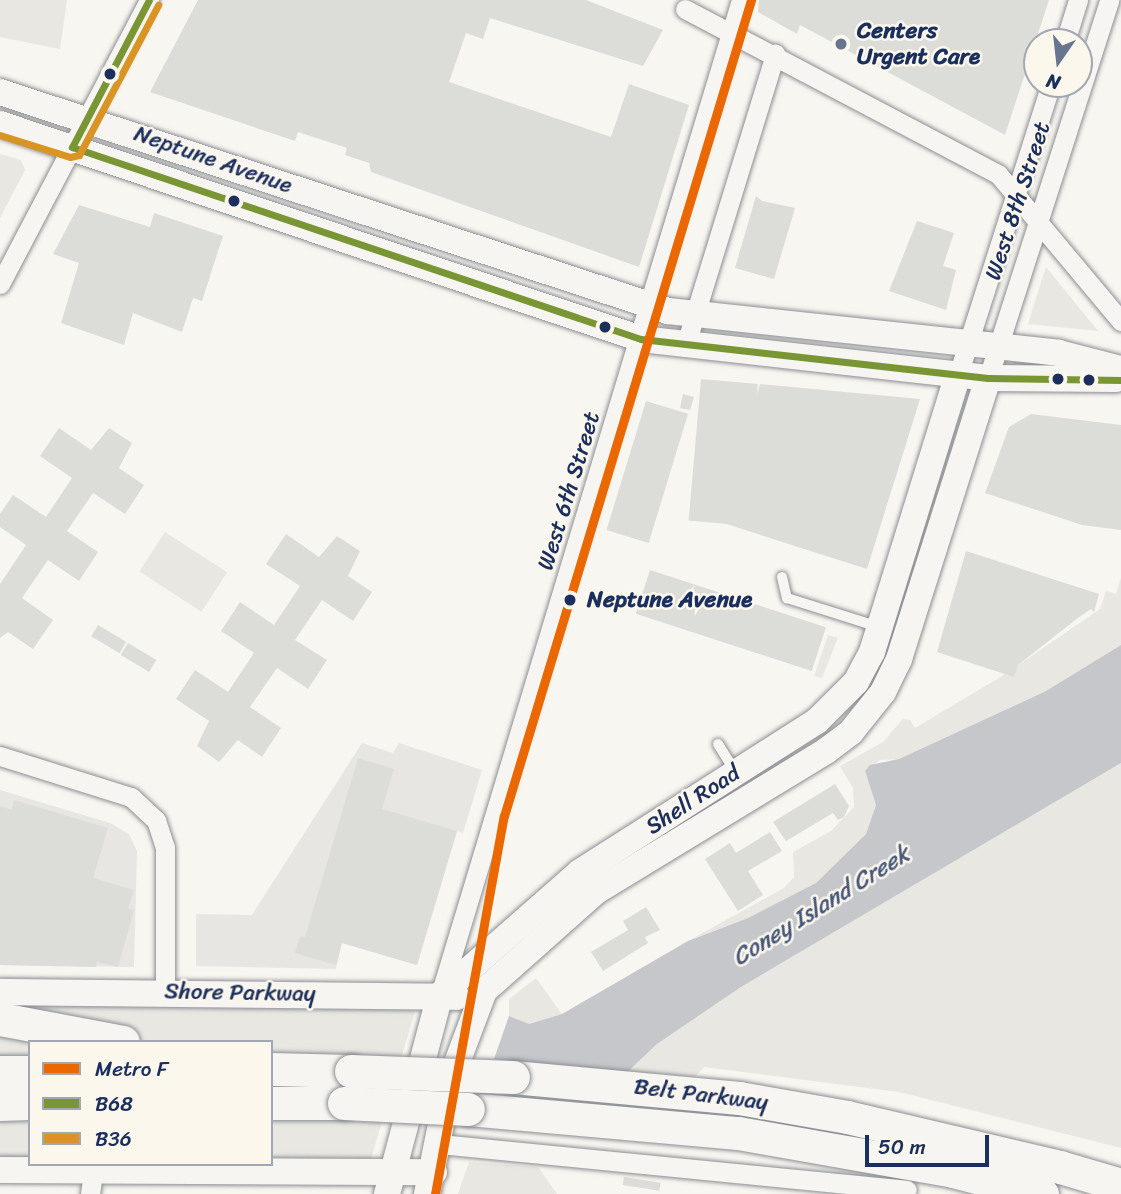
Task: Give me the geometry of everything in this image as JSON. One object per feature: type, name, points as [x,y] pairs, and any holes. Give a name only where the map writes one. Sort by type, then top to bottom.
[{"type":"highway","points":[[0,1019],[112,1040]]},
{"type":"highway","name":"Belt Parkway","points":[[274,1069],[347,1087],[509,1111],[738,1133],[953,1171],[1042,1194]]},
{"type":"highway","points":[[0,1072],[28,1072]]},
{"type":"highway","name":"Belt Parkway","points":[[273,1102],[347,1087],[513,1077],[739,1098],[938,1137],[1121,1185]]},
{"type":"main road","name":"Neptune Avenue","points":[[0,92],[87,118],[651,306],[695,315],[1059,353],[1121,369]]},
{"type":"main road","name":"Neptune Avenue","points":[[0,124],[641,339],[685,347],[988,378],[1121,380]]},
{"type":"main road","name":"Shell Road","points":[[440,995],[580,872],[736,773],[839,702],[865,668],[880,627],[958,375]]},
{"type":"main road","name":"Shell Road","points":[[431,1183],[449,1084],[480,1000],[594,892],[826,751],[868,713],[899,659],[988,378]]},
{"type":"main road","name":"Shore Parkway","points":[[0,992],[440,995],[480,1000]]},
{"type":"main road","points":[[390,1183],[440,995]]},
{"type":"main road","points":[[0,1170],[92,1183],[315,1174],[390,1183],[431,1183]]},
{"type":"main road","points":[[315,1174],[355,1194]]},
{"type":"street","points":[[0,284],[149,0]]},
{"type":"street","name":"West 6th Street","points":[[440,995],[651,306],[741,0]]},
{"type":"street","points":[[1069,28],[1078,0]]},
{"type":"street","name":"West 8th Street","points":[[988,378],[1109,0]]},
{"type":"street","points":[[685,9],[985,166],[1016,195],[1121,321]]},
{"type":"street","points":[[685,347],[775,54]]},
{"type":"street","name":"West 8th Street","points":[[958,375],[1047,98]]},
{"type":"street","points":[[0,756],[131,797],[156,820],[165,847],[165,992]]},
{"type":"street","points":[[439,1144],[907,1190]]},
{"type":"lane","points":[[782,577],[787,598],[880,627]]},
{"type":"lane","points":[[718,744],[736,773]]},
{"type":"shaded area","points":[[0,0],[67,0],[60,49],[0,37]]},
{"type":"shaded area","points":[[0,154],[21,160],[25,170],[0,218]]},
{"type":"shaded area","points":[[1046,267],[1098,331],[1028,324]]},
{"type":"shaded area","points":[[165,532],[227,572],[201,612],[139,571]]},
{"type":"shaded area","points":[[1121,578],[1121,645],[1046,691],[899,759],[880,760],[865,771],[876,805],[866,834],[816,883],[748,918],[688,941],[784,888],[794,877],[793,852],[831,831],[854,807],[853,788],[840,766],[883,742],[903,719],[910,720],[915,728],[1002,676],[1100,609],[1106,591],[1116,594]]},
{"type":"shaded area","points":[[828,635],[838,638],[822,678],[814,676]]},
{"type":"shaded area","points":[[362,743],[393,753],[399,743],[482,770],[463,833],[457,831],[417,965],[342,943],[336,969],[196,966],[196,914],[252,915]]},
{"type":"shaded area","points":[[1121,763],[1121,1148],[899,1092],[704,1067],[687,1085],[621,1078],[657,1044],[741,987]]},
{"type":"shaded area","points":[[0,790],[110,823],[129,834],[137,851],[134,967],[0,965]]},
{"type":"shaded area","points":[[536,978],[562,1014],[529,1024],[509,1016],[509,999]]},
{"type":"shaded area","points":[[0,1000],[416,1008],[370,1162],[273,1160],[273,1040],[28,1040],[28,1157],[0,1157]]},
{"type":"shaded area","points":[[469,1162],[538,1167],[557,1194],[458,1194]]},
{"type":"water","name":"Coney Island Creek","points":[[1121,645],[1121,763],[741,987],[657,1044],[621,1078],[494,1059],[509,1016],[529,1024],[562,1014],[688,941],[748,918],[816,883],[866,834],[876,805],[865,771],[870,765],[899,759],[1046,691]]},
{"type":"building","points":[[198,0],[586,0],[663,30],[643,66],[490,18],[483,39],[466,33],[449,82],[611,137],[629,84],[689,105],[639,267],[371,172],[369,163],[345,155],[347,148],[298,132],[295,141],[150,92]]},
{"type":"building","points":[[759,0],[1049,0],[1040,28],[1023,28],[1023,80],[1005,135],[800,25],[797,34],[758,12]]},
{"type":"building","points":[[756,196],[762,201],[795,208],[774,279],[735,268]]},
{"type":"building","points":[[79,205],[150,227],[154,213],[223,236],[202,301],[193,298],[182,332],[133,313],[124,345],[61,323],[79,263],[53,254]]},
{"type":"building","points":[[917,221],[954,233],[943,266],[956,270],[946,310],[889,291]]},
{"type":"building","points":[[701,379],[758,384],[745,525],[689,520]]},
{"type":"building","points":[[760,384],[920,399],[867,569],[717,521]]},
{"type":"building","points":[[683,394],[694,397],[690,410],[680,408]]},
{"type":"building","points":[[646,401],[688,414],[649,543],[607,530]]},
{"type":"building","points":[[1031,414],[1121,425],[1121,530],[1082,525],[985,493],[1009,427]]},
{"type":"building","points":[[59,428],[91,450],[109,428],[132,443],[119,468],[144,485],[125,514],[93,493],[67,531],[98,552],[79,581],[48,560],[22,598],[53,620],[33,649],[8,632],[0,638],[0,584],[26,545],[0,527],[0,514],[13,495],[46,517],[72,478],[40,456]]},
{"type":"building","points":[[286,534],[319,557],[337,536],[360,551],[348,576],[372,592],[353,621],[322,600],[295,640],[327,660],[308,689],[277,668],[250,707],[281,728],[262,757],[238,740],[219,762],[197,746],[209,721],[176,699],[195,670],[228,692],[254,653],[221,631],[240,602],[274,625],[300,586],[266,564]]},
{"type":"building","points":[[966,551],[1099,594],[1094,612],[1091,609],[1078,618],[1018,665],[1014,677],[937,652]]},
{"type":"building","points":[[650,570],[826,627],[812,671],[636,614]]},
{"type":"building","points":[[98,625],[126,642],[120,653],[91,636]]},
{"type":"building","points":[[128,643],[156,660],[149,672],[121,655]]},
{"type":"building","points":[[358,758],[394,769],[382,809],[457,831],[417,965],[342,943],[336,965],[295,953],[300,936],[305,937]]},
{"type":"building","points":[[835,784],[849,806],[844,817],[838,820],[833,813],[786,841],[773,822]]},
{"type":"building","points":[[14,800],[108,828],[93,878],[134,890],[128,909],[134,910],[118,967],[97,962],[96,967],[0,965],[0,806],[12,810]]},
{"type":"building","points":[[770,832],[782,851],[748,871],[763,895],[738,911],[705,859],[730,843],[736,853]]},
{"type":"building","points":[[646,907],[660,930],[645,937],[648,943],[603,971],[591,952],[628,930],[623,921]]},
{"type":"building","points":[[624,1177],[661,1183],[659,1191],[623,1185]]},
{"type":"metro line","name":"F","points":[[435,1194],[504,816],[751,0]]},
{"type":"transit line","name":"B68","points":[[149,0],[72,147],[641,339],[988,378],[1121,380]]},
{"type":"transit line","name":"B36","points":[[0,135],[70,157],[79,155],[158,5]]},
{"type":"place","name":"Centers Urgent Care","points":[[841,44]]},
{"type":"place","name":"Neptune Avenue","points":[[570,600]]}]
